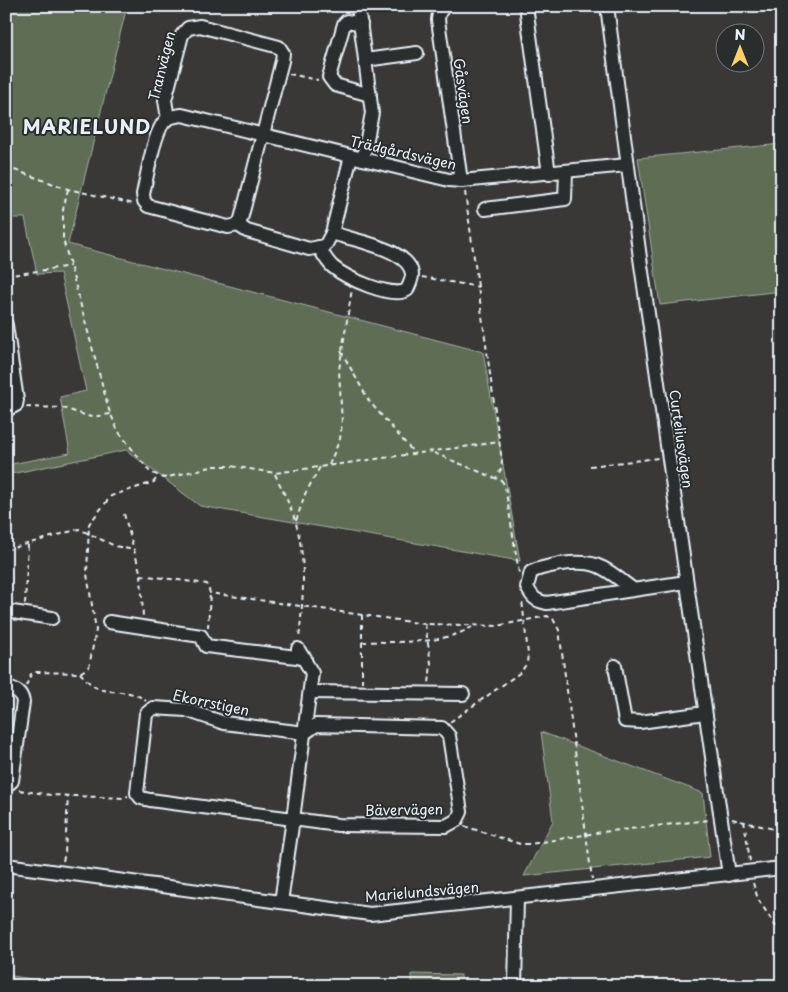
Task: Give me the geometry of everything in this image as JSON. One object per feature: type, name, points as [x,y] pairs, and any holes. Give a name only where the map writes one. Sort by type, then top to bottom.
[{"type":"street","points":[[238,224],[247,232],[309,249],[319,248],[328,243],[372,112],[358,6]]},
{"type":"street","name":"Gåsvägen","points":[[444,6],[439,12],[438,20],[461,181]]},
{"type":"street","points":[[526,6],[549,174]]},
{"type":"street","name":"Curteliusvägen","points":[[607,6],[627,147],[627,164],[729,875]]},
{"type":"street","points":[[361,24],[347,21],[344,24],[329,76],[333,84],[370,95]]},
{"type":"street","name":"Tranvägen","points":[[168,118],[166,100],[182,35],[188,28],[200,26],[276,45],[283,53],[263,135]]},
{"type":"street","points":[[365,60],[417,52]]},
{"type":"street","name":"Trädgårdsvägen","points":[[168,118],[182,115],[357,158],[461,181],[549,174],[627,164]]},
{"type":"street","points":[[168,118],[159,130],[143,194],[144,201],[148,206],[228,227],[238,224]]},
{"type":"street","points":[[238,224],[263,135]]},
{"type":"street","points":[[485,209],[566,199],[566,172]]},
{"type":"street","points":[[319,248],[333,266],[354,281],[403,293],[407,290],[412,275],[408,267],[392,251],[332,233]]},
{"type":"street","points":[[6,325],[18,400],[11,408]]},
{"type":"street","points":[[634,590],[596,563],[583,561],[540,567],[531,572],[527,579],[527,587],[532,597],[538,602],[547,603],[634,590],[686,582]]},
{"type":"street","points":[[6,611],[52,618]]},
{"type":"street","points":[[109,622],[202,636],[206,646],[301,654],[312,673],[281,902]]},
{"type":"street","points":[[615,666],[624,721],[640,722],[705,713]]},
{"type":"street","points":[[6,688],[16,690],[22,695],[23,702],[12,781],[7,785]]},
{"type":"street","points":[[310,692],[463,694]]},
{"type":"street","name":"Ekorrstigen","points":[[137,793],[146,714],[153,708],[186,710],[224,723],[305,733]]},
{"type":"street","points":[[305,733],[316,725],[442,728]]},
{"type":"street","name":"Bävervägen","points":[[293,819],[338,825],[449,825],[456,820],[461,812],[461,802],[449,736],[442,728]]},
{"type":"street","points":[[137,793],[141,798],[150,800],[293,819]]},
{"type":"street","name":"Marielundsvägen","points":[[6,865],[370,914],[782,868]]},
{"type":"street","points":[[515,986],[517,898]]},
{"type":"path","points":[[279,72],[333,84]]},
{"type":"path","points":[[6,167],[68,189],[135,204],[144,201]]},
{"type":"path","points":[[461,181],[464,189],[479,287],[500,442],[501,469],[496,478]]},
{"type":"path","points":[[68,189],[62,222],[70,266],[111,414],[122,437],[150,472],[158,477],[171,478],[215,466],[231,466],[275,473],[500,442]]},
{"type":"path","points":[[6,276],[70,266]]},
{"type":"path","points":[[412,275],[479,287]]},
{"type":"path","points":[[329,465],[340,439],[342,423],[338,370],[354,281]]},
{"type":"path","points":[[341,350],[369,401],[415,454]]},
{"type":"path","points":[[11,408],[63,408],[91,417],[111,414]]},
{"type":"path","points":[[432,452],[496,478],[505,486],[520,581]]},
{"type":"path","points":[[590,466],[669,457]]},
{"type":"path","points":[[296,524],[305,494],[320,466]]},
{"type":"path","points":[[275,473],[296,524],[301,548],[304,577],[301,654]]},
{"type":"path","points":[[22,695],[31,674],[35,672],[80,673],[89,667],[96,630],[87,574],[89,524],[111,496],[154,482],[158,477]]},
{"type":"path","points":[[124,514],[140,575],[143,627]]},
{"type":"path","points":[[6,550],[79,529],[115,546],[133,550]]},
{"type":"path","points":[[25,614],[28,544]]},
{"type":"path","points":[[140,575],[207,584],[210,593],[208,634],[203,641]]},
{"type":"path","points":[[442,728],[521,672],[527,663],[528,654],[521,591]]},
{"type":"path","points":[[210,593],[426,624],[497,626],[546,616],[553,619],[559,630],[593,884]]},
{"type":"path","points":[[362,615],[362,694]]},
{"type":"path","points":[[426,624],[431,663],[429,694]]},
{"type":"path","points":[[362,642],[429,641],[458,634],[473,626]]},
{"type":"path","points":[[80,673],[96,688],[116,690],[140,696],[153,708]]},
{"type":"path","points":[[7,785],[18,790],[68,796],[123,798],[137,793]]},
{"type":"path","points":[[62,863],[65,853],[68,796]]},
{"type":"path","points":[[456,820],[468,828],[520,844],[602,832],[721,819],[744,821],[782,831]]},
{"type":"path","points":[[744,821],[758,899],[782,936]]},
{"type":"path","points":[[56,860],[67,866]]},
{"type":"green space","points":[[6,6],[127,6],[68,244],[483,352],[520,561],[200,506],[126,450],[6,475],[6,465],[70,453],[60,397],[86,391],[60,273],[37,274],[25,218],[6,218]]},
{"type":"green space","points":[[782,144],[782,291],[660,305],[638,158]]},
{"type":"green space","points":[[541,732],[703,793],[710,857],[524,876],[553,821]]},
{"type":"green space","points":[[412,974],[461,975],[461,986],[412,986]]},
{"type":"green space","points":[[6,975],[76,986],[6,986]]},
{"type":"district","name":"MARIELUND","points":[[87,127]]}]
